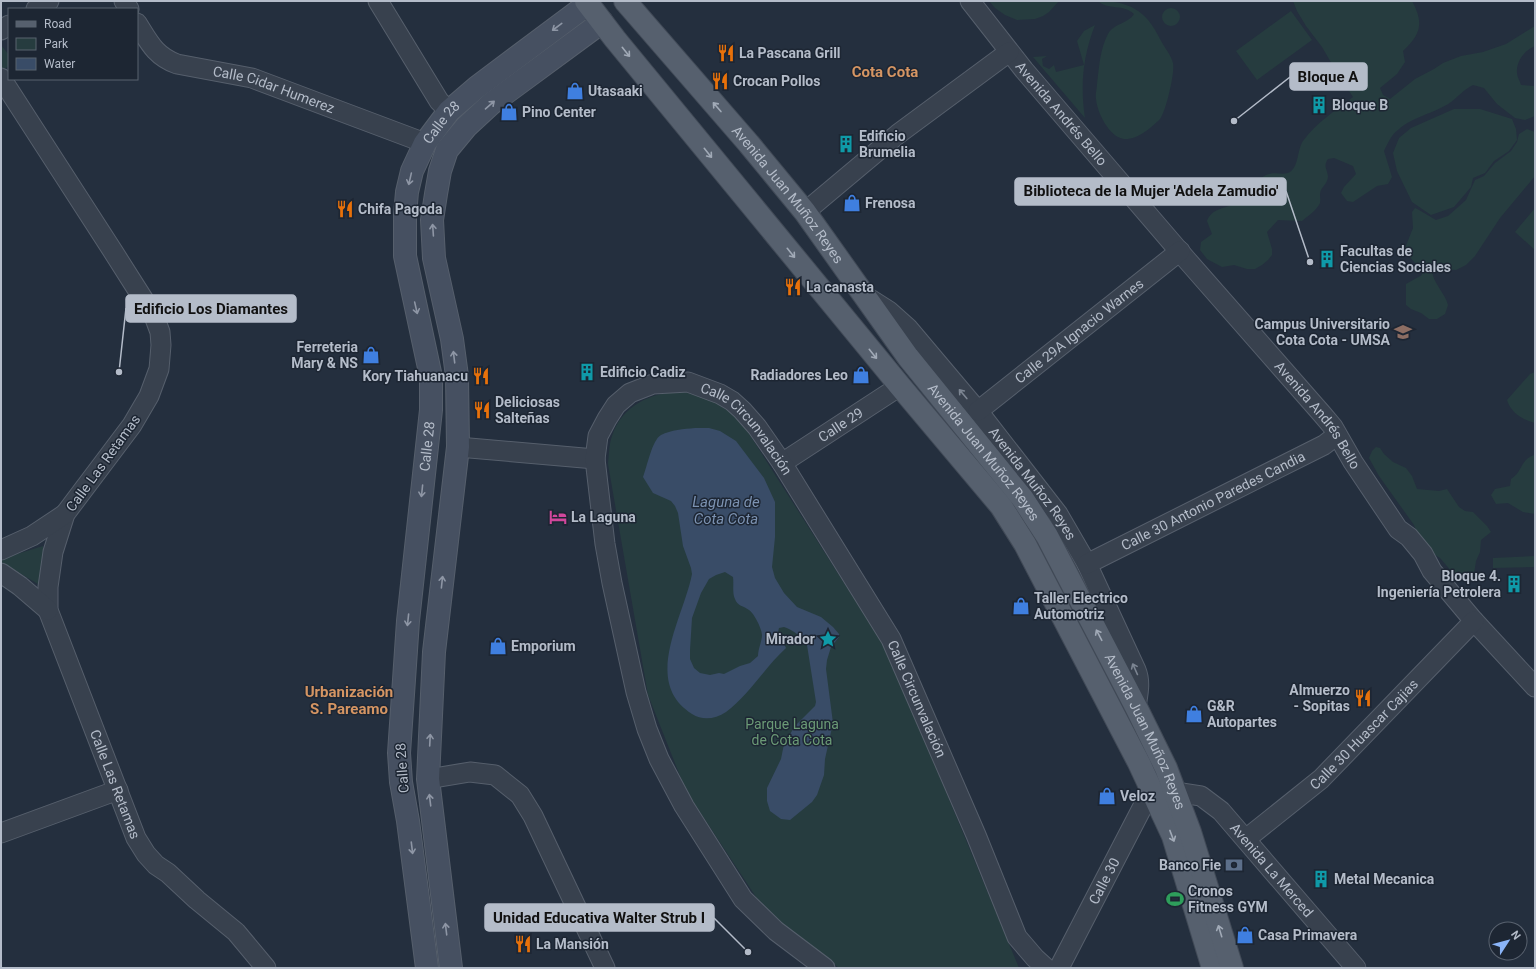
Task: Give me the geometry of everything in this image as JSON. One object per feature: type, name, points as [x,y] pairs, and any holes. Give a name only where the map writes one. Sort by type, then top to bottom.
[{"type":"main road","points":[[594,7],[625,2]]},
{"type":"main road","name":"Avenida Juan Muñoz Reyes","points":[[625,2],[749,144],[805,212],[866,296],[908,358],[1023,499],[1047,536],[1166,768],[1166,796],[1173,836],[1213,968]]},
{"type":"main road","name":"Calle 28","points":[[427,968],[408,822],[401,782],[399,753],[408,621],[431,410],[431,377],[405,256],[405,215],[407,192],[412,171],[425,143],[448,111],[477,87],[594,7]]},
{"type":"main road","name":"Calle 28","points":[[451,968],[428,778],[434,652],[458,447],[458,410],[457,376],[452,339],[434,258],[432,220],[440,171],[447,150],[466,127],[594,7]]},
{"type":"main road","name":"Avenida Juan Muñoz Reyes","points":[[594,7],[900,386],[1001,506],[1025,544],[1093,673],[1166,796],[1190,832],[1232,968]]},
{"type":"main road","points":[[448,111],[466,127]]},
{"type":"main road","points":[[425,143],[447,150]]},
{"type":"main road","points":[[431,410],[458,410]]},
{"type":"main road","points":[[401,782],[428,778]]},
{"type":"street","points":[[38,8],[49,1]]},
{"type":"street","points":[[378,1],[439,101],[448,111]]},
{"type":"street","name":"Avenida Andrés Bello","points":[[970,1],[1009,52],[1180,252],[1322,414],[1338,435],[1352,462],[1398,528],[1409,537],[1423,554],[1432,571],[1474,621],[1535,687]]},
{"type":"street","name":"Calle Cidar Humerez","points":[[138,24],[157,53],[167,60],[177,64],[252,78],[425,143]]},
{"type":"street","points":[[805,212],[898,134],[1009,52]]},
{"type":"street","name":"Calle Las Retamas","points":[[1,78],[154,316],[160,332],[161,345],[159,369],[149,396],[132,425],[65,514],[53,552],[48,587],[48,610],[136,838],[146,854],[196,900],[236,932],[266,968]]},
{"type":"street","name":"Calle 29A Ignacio Warnes","points":[[978,411],[1180,252]]},
{"type":"street","name":"Avenida Muñoz Reyes","points":[[866,296],[889,311],[908,328],[978,411],[1058,514],[1087,564],[1140,678],[1136,707]]},
{"type":"street","name":"Calle Circunvalación","points":[[825,968],[776,931],[743,898],[684,806],[659,759],[647,729],[636,692],[605,544],[595,459],[598,436],[616,405],[630,393],[653,384],[688,382],[720,394],[732,401],[757,427],[782,463],[891,638],[976,835],[1017,937],[1035,958],[1046,968]]},
{"type":"street","name":"Calle 29","points":[[782,463],[900,386]]},
{"type":"street","name":"Calle 30 Antonio Paredes Candia","points":[[1087,564],[1324,445],[1338,435]]},
{"type":"street","points":[[458,447],[595,459]]},
{"type":"street","points":[[1,550],[32,536],[65,514]]},
{"type":"street","points":[[1,573],[31,595],[48,610]]},
{"type":"street","name":"Calle 30 Huascar Cajias","points":[[1246,839],[1321,779],[1474,621]]},
{"type":"street","points":[[428,778],[470,772],[495,775],[520,795],[533,816],[605,968]]},
{"type":"street","points":[[1,833],[118,790]]},
{"type":"street","name":"Avenida La Merced","points":[[1166,796],[1201,796],[1221,811],[1356,968]]},
{"type":"street","name":"Calle 30","points":[[1059,968],[1143,806],[1166,796]]},
{"type":"green space","points":[[989,1],[1059,1],[1043,16],[1035,19],[1017,20],[1005,15],[995,8]]},
{"type":"green space","points":[[1098,1],[1109,1],[1128,5],[1142,14],[1155,29],[1173,63],[1173,75],[1170,92],[1160,119],[1144,133],[1134,138],[1124,139],[1113,134],[1101,117],[1096,95],[1100,58],[1105,40],[1111,30],[1128,20],[1134,14],[1125,9],[1102,4]]},
{"type":"green space","points":[[1293,1],[1412,1],[1418,16],[1419,28],[1414,39],[1403,51],[1405,62],[1397,74],[1380,88],[1383,95],[1390,99],[1415,79],[1443,63],[1461,56],[1483,52],[1506,44],[1535,26],[1535,46],[1522,56],[1518,64],[1517,76],[1521,85],[1535,86],[1535,116],[1525,120],[1515,118],[1497,104],[1484,88],[1473,85],[1451,102],[1410,121],[1393,134],[1384,151],[1392,177],[1388,184],[1377,186],[1353,202],[1347,201],[1341,193],[1344,187],[1356,174],[1353,166],[1334,158],[1328,159],[1326,166],[1328,178],[1320,193],[1319,206],[1302,221],[1278,220],[1267,232],[1272,249],[1272,255],[1268,260],[1255,269],[1247,269],[1234,265],[1222,267],[1207,259],[1200,250],[1201,242],[1212,234],[1207,221],[1209,216],[1216,211],[1237,202],[1266,175],[1273,173],[1285,174],[1290,172],[1295,166],[1301,145],[1308,135],[1314,128],[1353,97],[1322,47],[1306,26]]},
{"type":"green space","points":[[1167,8],[1175,8],[1180,13],[1178,24],[1175,26],[1167,26],[1162,21],[1162,13]]},
{"type":"green space","points":[[1291,11],[1312,40],[1257,80],[1236,51]]},
{"type":"green space","points":[[1095,25],[1085,59],[1083,94],[1085,118],[1033,57],[1047,56],[1042,59],[1043,66],[1049,69],[1054,65],[1056,72],[1084,65],[1077,41],[1084,31]]},
{"type":"green space","points":[[1,45],[8,54],[8,67],[1,71]]},
{"type":"green space","points":[[1454,109],[1480,109],[1512,119],[1516,129],[1517,140],[1509,151],[1494,161],[1485,173],[1473,178],[1471,187],[1454,207],[1431,215],[1412,202],[1397,171],[1393,153],[1399,138],[1411,128]]},
{"type":"green space","points":[[1527,129],[1535,132],[1535,176],[1500,218],[1475,256],[1466,265],[1456,270],[1445,269],[1437,266],[1432,271],[1434,280],[1448,305],[1445,314],[1437,319],[1429,319],[1421,313],[1411,309],[1406,305],[1406,284],[1422,275],[1421,271],[1406,252],[1405,248],[1413,228],[1412,212],[1415,208],[1436,220],[1448,216],[1466,200],[1475,180],[1484,176],[1495,163],[1511,151],[1517,142],[1519,134]]},
{"type":"green space","points":[[1535,208],[1535,250],[1515,232]]},
{"type":"green space","points":[[1535,372],[1535,423],[1526,420],[1514,412],[1507,400],[1530,374]]},
{"type":"green space","name":"Parque Laguna de Cota Cota","points":[[681,391],[711,400],[730,412],[746,429],[888,652],[1019,968],[839,968],[782,923],[756,897],[686,791],[648,695],[608,464],[611,439],[617,425],[630,409],[649,398],[670,392]]},
{"type":"green space","points":[[1376,447],[1380,448],[1393,462],[1406,468],[1412,476],[1417,489],[1439,491],[1447,489],[1459,507],[1465,511],[1473,512],[1487,526],[1491,532],[1481,540],[1480,552],[1476,561],[1474,574],[1461,580],[1458,579],[1440,558],[1429,551],[1413,536],[1416,530],[1414,525],[1379,476],[1369,458],[1372,451]]},
{"type":"green space","points":[[1534,455],[1535,514],[1523,512],[1508,503],[1496,504],[1491,495],[1495,489],[1510,486],[1511,479],[1518,473],[1526,460]]},
{"type":"green space","points":[[43,546],[43,587],[1,562],[1,559]]},
{"type":"green space","points":[[1535,556],[1535,567],[1493,568],[1493,558]]},
{"type":"water","name":"Laguna de Cota Cota","points":[[691,428],[709,428],[720,431],[736,441],[764,478],[775,502],[775,537],[772,567],[775,578],[784,593],[797,607],[821,617],[839,634],[839,637],[831,647],[826,669],[833,723],[825,759],[824,775],[817,795],[812,802],[790,820],[781,819],[770,811],[767,801],[767,788],[781,759],[784,744],[795,726],[815,706],[816,702],[807,645],[803,639],[787,628],[779,628],[778,632],[786,648],[771,663],[742,698],[726,712],[718,716],[700,718],[692,714],[677,701],[669,685],[667,667],[670,648],[692,574],[683,546],[678,513],[675,506],[671,501],[653,493],[643,477],[652,448],[658,438],[669,432]],"holes":[[[725,572],[733,577],[734,597],[736,601],[739,605],[751,612],[762,632],[758,656],[750,663],[724,674],[719,673],[710,675],[700,673],[694,668],[690,659],[692,618],[701,593],[709,579]]]},
{"type":"place","name":"La Pascana Grill","points":[[726,53]]},
{"type":"place","name":"Crocan Pollos","points":[[720,81]]},
{"type":"place","name":"Utasaaki","points":[[575,91]]},
{"type":"place","name":"Bloque B","points":[[1319,105]]},
{"type":"place","name":"Pino Center","points":[[509,112]]},
{"type":"place","name":"Bloque A","points":[[1234,121]]},
{"type":"place","name":"Edificio Brumelia","points":[[846,144]]},
{"type":"place","name":"Frenosa","points":[[852,203]]},
{"type":"place","name":"Chifa Pagoda","points":[[345,209]]},
{"type":"place","name":"Facultas de Ciencias Sociales","points":[[1327,259]]},
{"type":"place","name":"Biblioteca de la Mujer 'Adela Zamudio'","points":[[1310,262]]},
{"type":"place","name":"La canasta","points":[[793,287]]},
{"type":"place","name":"Campus Universitario Cota Cota - UMSA","points":[[1403,332]]},
{"type":"place","name":"Ferreteria Mary & NS","points":[[371,355]]},
{"type":"place","name":"Edificio Los Diamantes","points":[[119,372]]},
{"type":"place","name":"Edificio Cadiz","points":[[587,372]]},
{"type":"place","name":"Radiadores Leo","points":[[861,375]]},
{"type":"place","name":"Kory Tiahuanacu","points":[[481,376]]},
{"type":"place","name":"Deliciosas Salteñas","points":[[482,410]]},
{"type":"place","name":"La Laguna","points":[[558,517]]},
{"type":"place","name":"Bloque 4. Ingeniería Petrolera","points":[[1514,584]]},
{"type":"place","name":"Taller Electrico Automotriz","points":[[1021,606]]},
{"type":"place","name":"Mirador","points":[[828,639]]},
{"type":"place","name":"Emporium","points":[[498,646]]},
{"type":"place","name":"Almuerzo - Sopitas","points":[[1363,698]]},
{"type":"place","name":"G&R Autopartes","points":[[1194,714]]},
{"type":"place","name":"Veloz","points":[[1107,796]]},
{"type":"place","name":"Banco Fie","points":[[1234,865]]},
{"type":"place","name":"Metal Mecanica","points":[[1321,879]]},
{"type":"place","name":"Cronos Fitness GYM","points":[[1175,899]]},
{"type":"place","name":"Casa Primavera","points":[[1245,935]]},
{"type":"place","name":"La Mansión","points":[[523,944]]},
{"type":"place","name":"Unidad Educativa Walter Strub I","points":[[748,952]]},
{"type":"district","name":"Cota Cota","points":[[885,72]]},
{"type":"district","name":"Urbanización S. Pareamo","points":[[349,700]]}]
